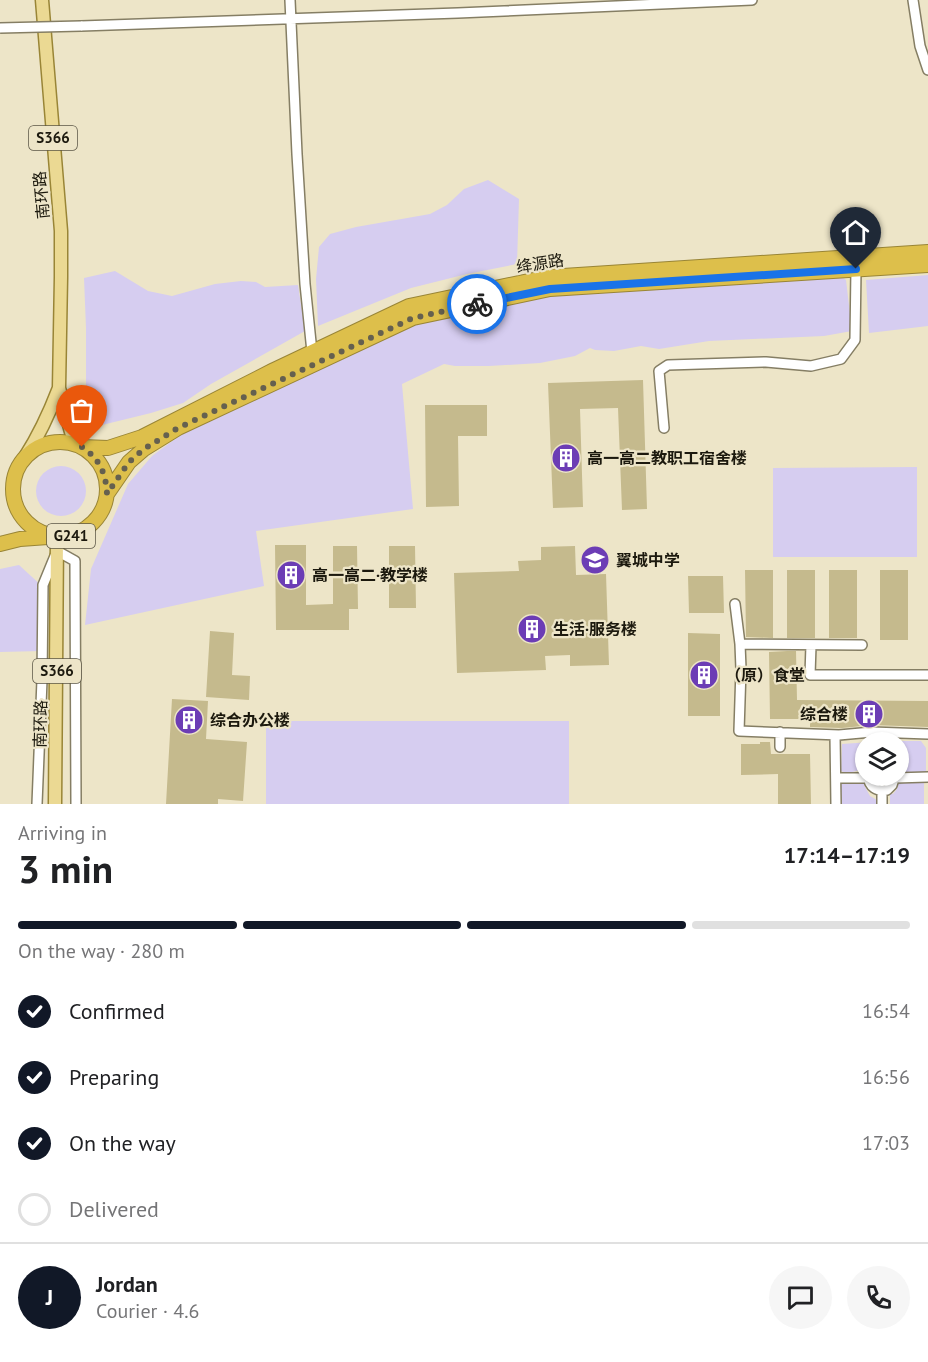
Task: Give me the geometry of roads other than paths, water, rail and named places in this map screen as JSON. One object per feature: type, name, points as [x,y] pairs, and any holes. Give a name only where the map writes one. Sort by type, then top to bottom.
[{"type":"highway","name":"绛源路","points":[[82,447],[108,448],[142,437],[409,306],[548,277],[928,252]]},
{"type":"highway","name":"绛源路","points":[[107,494],[129,462],[144,449],[178,428],[413,318],[550,289],[928,265]]},
{"type":"highway","points":[[0,500],[21,463],[36,448],[61,441],[82,447],[90,452],[100,465],[106,481],[107,494]]},
{"type":"highway","name":"G241","points":[[21,463],[12,482],[12,496],[16,509],[33,529],[57,544]]},
{"type":"highway","name":"G241","points":[[0,544],[29,538],[57,544],[89,527],[98,518],[107,494]]},
{"type":"main road","name":"南环路","points":[[21,463],[49,415],[58,388],[61,231],[42,0]]},
{"type":"main road","name":"南环路","points":[[58,388],[71,432],[82,447]]},
{"type":"main road","name":"南环路","points":[[55,804],[57,544]]},
{"type":"street","points":[[290,0],[305,273],[312,352]]},
{"type":"street","points":[[0,28],[459,13],[752,0]]},
{"type":"street","points":[[913,0],[920,46],[928,70]]},
{"type":"street","points":[[664,428],[658,371],[668,365],[766,362],[811,366],[841,359],[855,340],[856,269]]},
{"type":"street","points":[[37,804],[43,585],[57,544],[75,561],[76,804]]},
{"type":"street","points":[[735,604],[741,644],[739,731],[855,736]]},
{"type":"street","points":[[741,644],[862,645]]},
{"type":"street","points":[[811,645],[810,675],[928,675]]},
{"type":"street","points":[[780,732],[780,747]]},
{"type":"street","points":[[909,736],[928,734]]},
{"type":"street","points":[[835,735],[836,804]]},
{"type":"street","points":[[909,776],[928,777]]},
{"type":"street","points":[[836,778],[855,777]]},
{"type":"street","points":[[872,786],[877,790],[887,790],[889,786]]},
{"type":"street","points":[[882,790],[882,804]]},
{"type":"place","name":"高一高二教职工宿舍楼","points":[[566,458]]},
{"type":"place","name":"翼城中学","points":[[595,560]]},
{"type":"place","name":"高一高二·教学楼","points":[[291,575]]},
{"type":"place","name":"生活·服务楼","points":[[532,629]]},
{"type":"place","name":"（原）食堂","points":[[704,675]]},
{"type":"place","name":"综合楼","points":[[869,714]]},
{"type":"place","name":"综合办公楼","points":[[189,720]]}]
